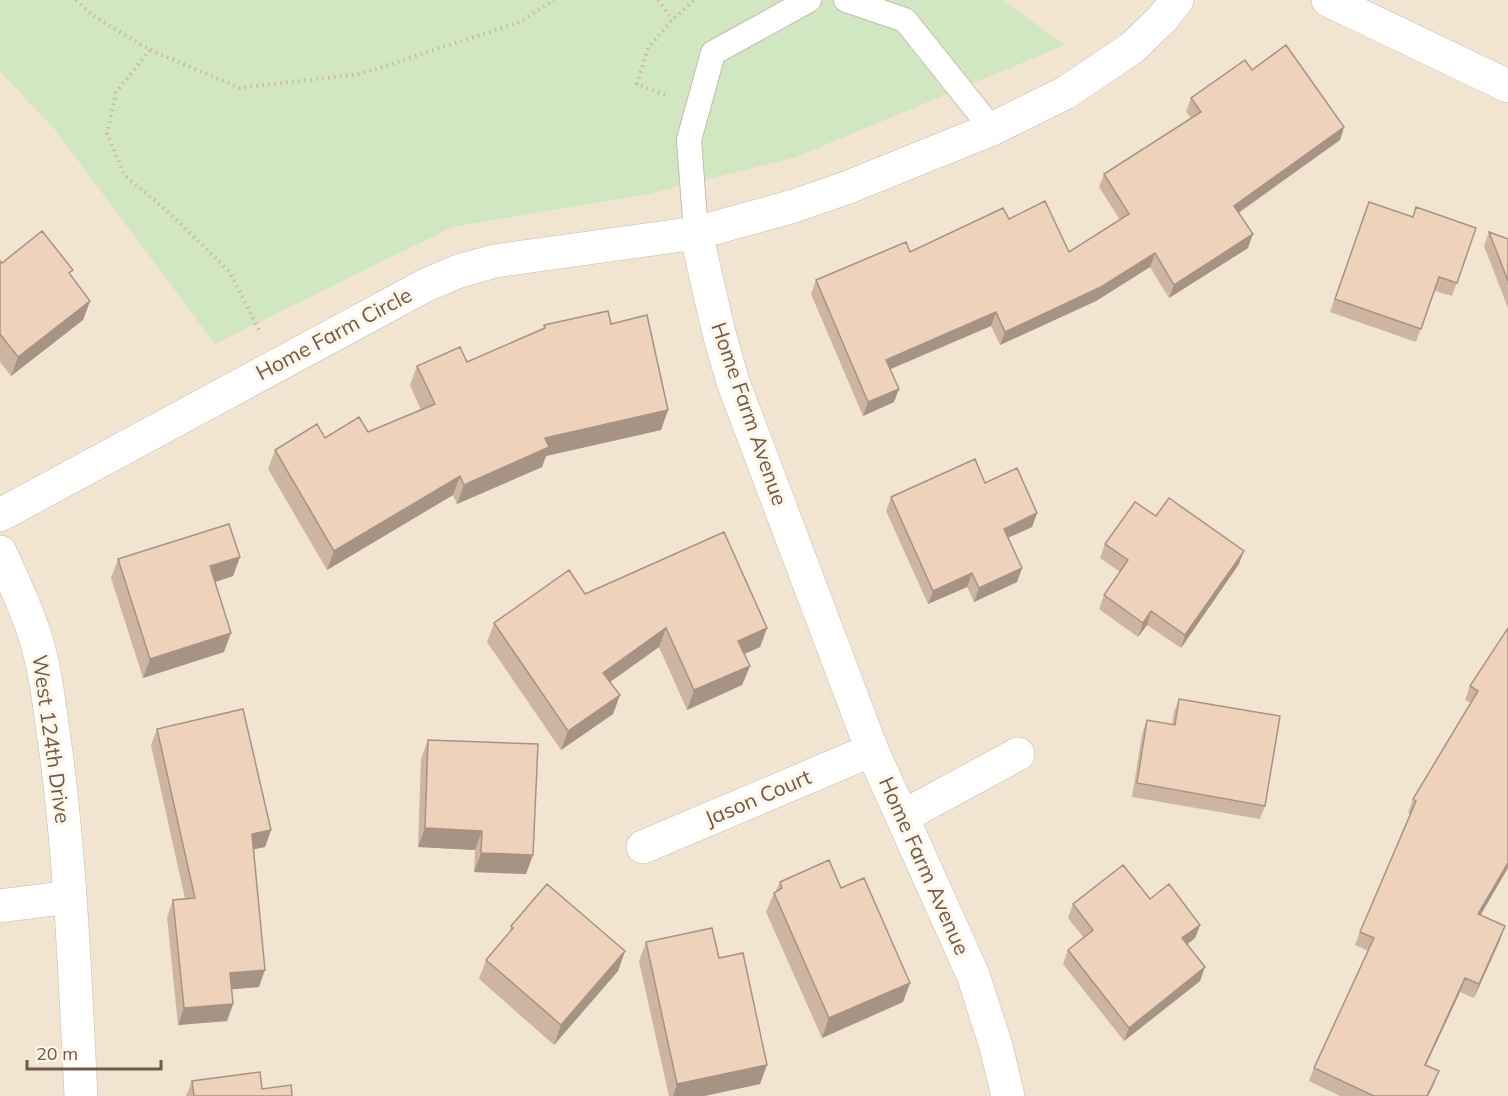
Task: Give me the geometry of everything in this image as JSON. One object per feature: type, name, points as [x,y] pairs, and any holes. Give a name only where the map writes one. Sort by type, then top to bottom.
[{"type":"street","points":[[696,232],[794,206],[846,188],[992,129],[1065,93],[1132,48],[1162,19],[1177,0]]},
{"type":"street","points":[[1328,0],[1508,86]]},
{"type":"street","name":"Home Farm Circle","points":[[0,515],[426,285],[459,271],[495,261],[696,232]]},
{"type":"street","name":"Home Farm Avenue","points":[[696,232],[719,333],[733,382],[872,750],[973,975],[996,1046],[1008,1096]]},
{"type":"street","name":"West 124th Drive","points":[[0,552],[35,636],[46,680],[62,800],[81,1096]]},
{"type":"street","name":"Jason Court","points":[[644,847],[872,750]]},
{"type":"street","points":[[902,817],[1018,754]]},
{"type":"street","points":[[0,906],[70,897]]},
{"type":"lane","points":[[696,232],[689,140],[713,53],[809,0]]},
{"type":"lane","points":[[846,0],[905,20],[992,129]]},
{"type":"path","points":[[76,0],[92,15],[150,50],[240,88],[360,74],[520,22],[554,0]]},
{"type":"path","points":[[658,0],[672,20]]},
{"type":"path","points":[[150,50],[116,92],[107,134],[125,176],[166,210],[229,271],[277,365]]},
{"type":"shaded area","points":[[0,0],[1508,0],[1508,1096],[0,1096]]},
{"type":"green space","points":[[0,0],[1002,0],[1065,45],[796,157],[644,195],[452,227],[215,344],[56,131],[0,71]]},
{"type":"building","points":[[1286,45],[1344,127],[1234,206],[1253,234],[1174,285],[1155,253],[1101,287],[1005,332],[996,312],[886,360],[899,389],[868,402],[816,280],[906,242],[910,252],[1003,208],[1009,219],[1045,201],[1069,252],[1129,214],[1104,174],[1201,112],[1191,98],[1245,60],[1252,70]]},
{"type":"building","points":[[1369,202],[1413,217],[1416,207],[1476,228],[1457,283],[1439,277],[1421,329],[1335,299]]},
{"type":"building","points":[[42,231],[73,270],[69,273],[90,301],[18,357],[0,334],[0,261],[2,263]]},
{"type":"building","points":[[1489,232],[1508,239],[1508,281]]},
{"type":"building","points":[[608,311],[611,324],[647,315],[668,410],[545,438],[549,447],[464,485],[460,476],[334,551],[275,450],[317,424],[325,438],[359,417],[368,432],[435,404],[417,366],[460,347],[467,362],[545,328],[544,325]]},
{"type":"building","points":[[975,459],[985,483],[1017,468],[1037,513],[1004,529],[1022,568],[979,588],[972,573],[933,591],[891,497]]},
{"type":"building","points":[[1169,498],[1244,551],[1185,635],[1151,611],[1143,623],[1104,595],[1128,560],[1105,544],[1135,502],[1156,516]]},
{"type":"building","points":[[229,524],[240,557],[210,566],[231,633],[150,659],[118,559]]},
{"type":"building","points":[[724,532],[767,628],[738,641],[750,666],[694,690],[666,628],[603,673],[620,695],[568,731],[494,623],[569,570],[585,594]]},
{"type":"building","points":[[1508,628],[1508,863],[1478,914],[1505,926],[1479,984],[1465,978],[1425,1065],[1439,1071],[1427,1096],[1374,1096],[1314,1068],[1374,938],[1360,932],[1416,801],[1413,799],[1478,691],[1470,686]]},
{"type":"building","points":[[1179,699],[1280,716],[1265,806],[1137,783],[1147,720],[1175,725]]},
{"type":"building","points":[[243,709],[271,830],[252,834],[265,970],[230,973],[233,1004],[184,1008],[173,900],[195,898],[157,729]]},
{"type":"building","points":[[428,740],[538,744],[533,855],[481,853],[482,831],[425,828]]},
{"type":"building","points":[[829,860],[841,888],[864,878],[910,983],[829,1018],[774,893],[782,888],[780,882]]},
{"type":"building","points":[[1123,865],[1150,899],[1169,884],[1200,925],[1182,938],[1205,967],[1129,1028],[1068,950],[1093,930],[1073,904]]},
{"type":"building","points":[[547,884],[625,951],[561,1025],[486,960]]},
{"type":"building","points":[[712,928],[719,958],[743,953],[767,1065],[677,1084],[646,942]]},
{"type":"building","points":[[260,1072],[262,1089],[291,1085],[292,1096],[194,1096],[192,1081]]}]
